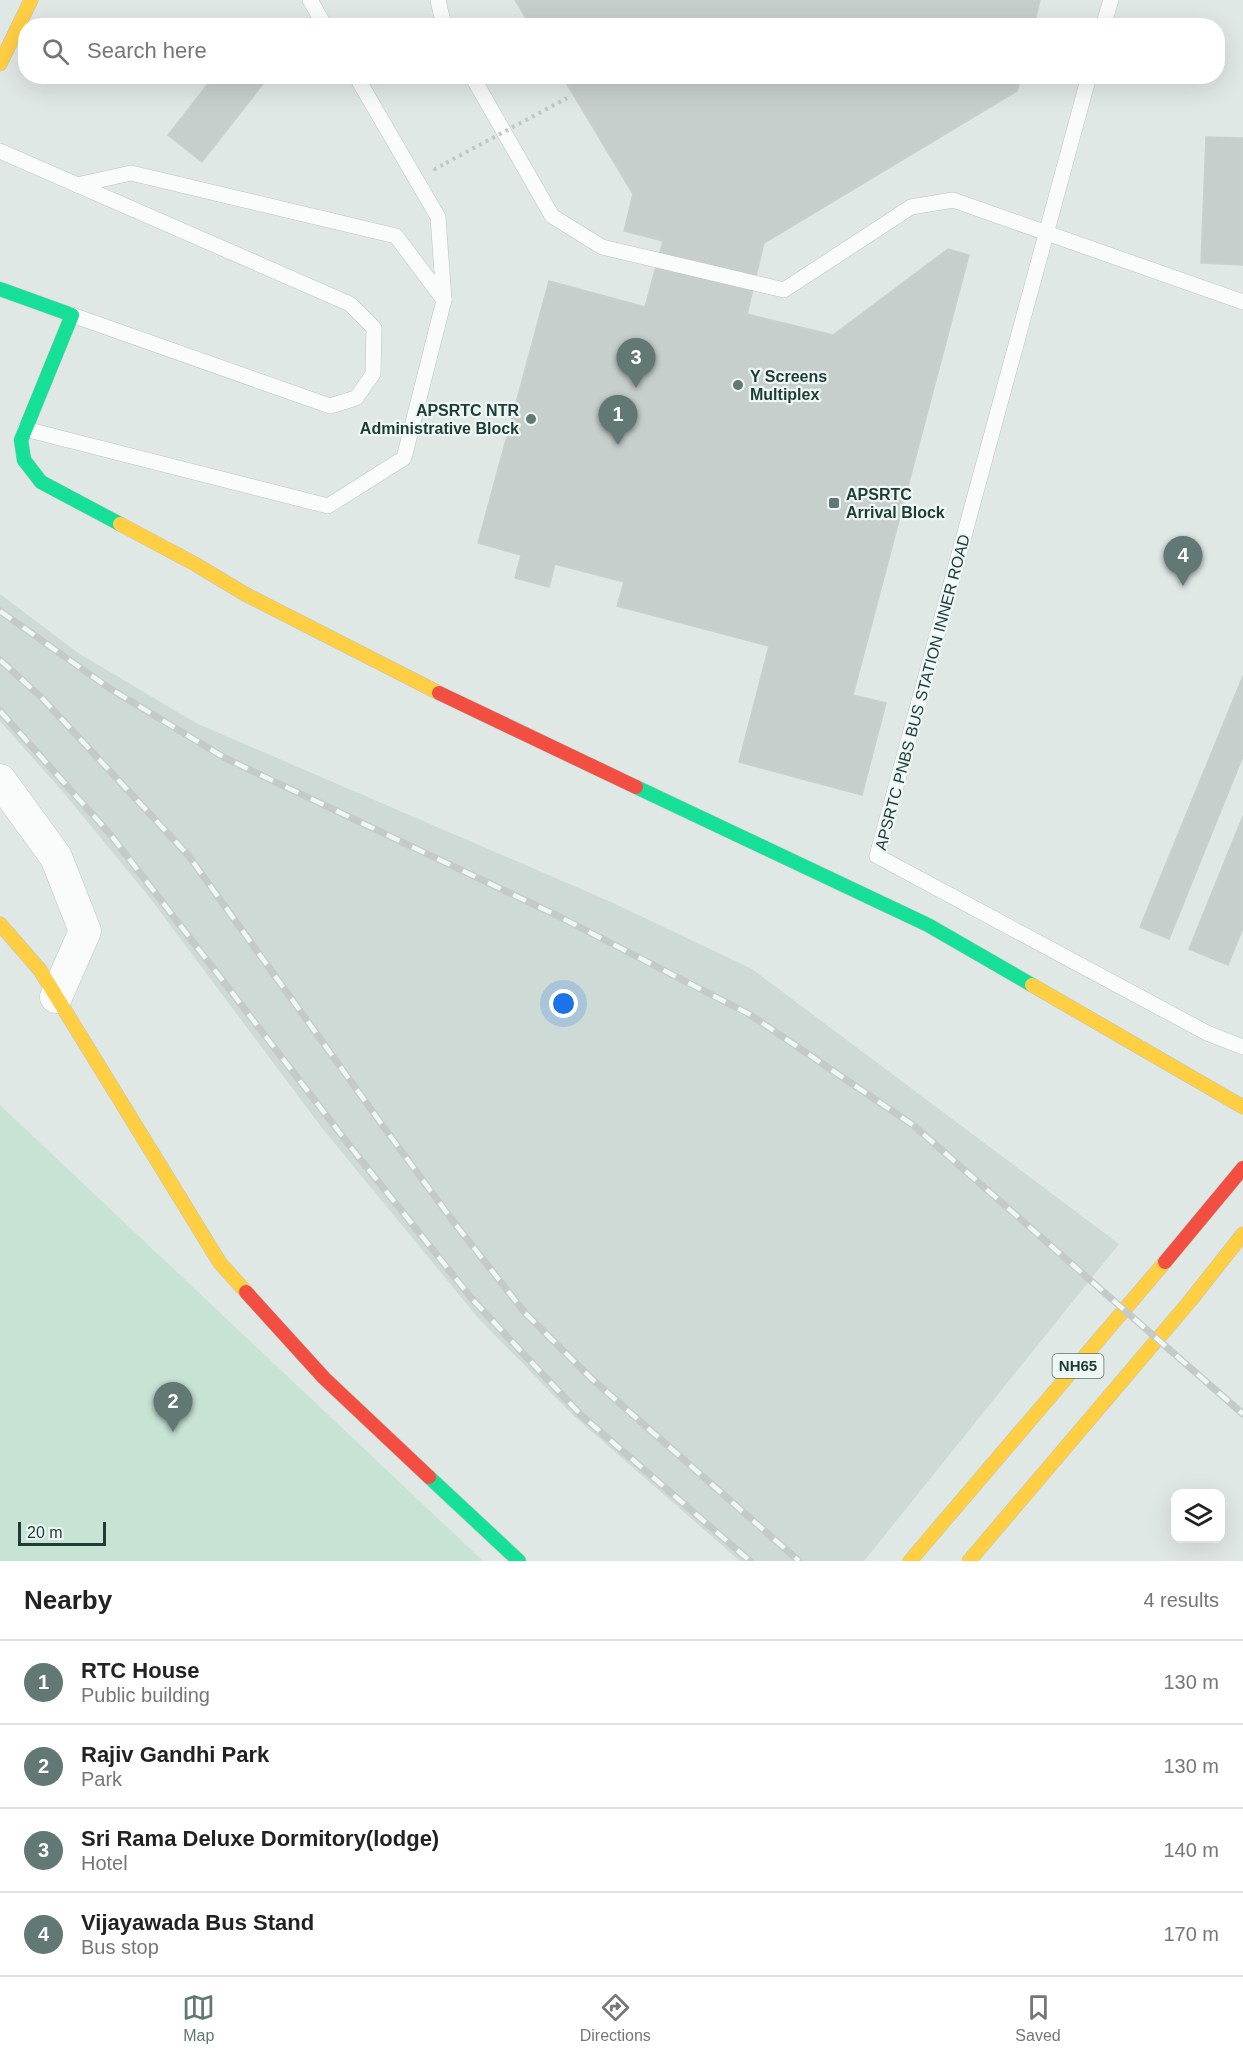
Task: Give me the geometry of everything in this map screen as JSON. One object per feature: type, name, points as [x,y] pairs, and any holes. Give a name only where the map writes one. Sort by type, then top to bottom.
[{"type":"main road","points":[[22,18],[31,0]]},
{"type":"main road","points":[[0,64],[18,27]]},
{"type":"main road","points":[[0,289],[72,315],[21,440],[24,460],[41,482],[375,661],[574,759],[928,925],[1243,1107]]},
{"type":"main road","points":[[0,924],[40,969],[220,1263],[324,1378],[519,1561]]},
{"type":"main road","name":"NH65","points":[[910,1561],[1116,1322],[1243,1168]]},
{"type":"main road","name":"NH65","points":[[969,1561],[1182,1310],[1243,1234]]},
{"type":"street","points":[[0,780],[56,857],[85,931],[56,997]]},
{"type":"lane","points":[[310,0],[320,18]]},
{"type":"lane","points":[[438,0],[442,18]]},
{"type":"lane","points":[[1105,18],[1111,0]]},
{"type":"lane","points":[[25,429],[328,506],[404,458],[444,300],[438,217],[361,84]]},
{"type":"lane","points":[[477,84],[552,216],[602,247],[784,290],[911,207],[952,200],[1243,302]]},
{"type":"lane","name":"APSRTC PNBS BUS STATION INNER ROAD","points":[[1087,84],[877,856],[1207,1033],[1243,1047]]},
{"type":"lane","points":[[0,151],[350,304],[374,328],[373,374],[356,398],[330,406],[72,315]]},
{"type":"lane","points":[[77,185],[131,173],[396,236],[444,300]]},
{"type":"path","points":[[435,169],[567,98]]},
{"type":"shaded area","points":[[0,594],[78,653],[196,723],[611,902],[752,969],[1119,1244],[864,1561],[740,1561],[575,1417],[479,1319],[322,1128],[150,898],[63,792],[0,721]]},
{"type":"green space","points":[[0,1105],[483,1561],[0,1561]]},
{"type":"building","points":[[515,0],[1040,0],[1036,18],[526,18]]},
{"type":"building","points":[[208,84],[263,84],[202,162],[168,135]]},
{"type":"building","points":[[567,84],[1019,84],[1017,91],[764,243],[747,314],[833,335],[948,249],[969,255],[853,695],[886,703],[862,795],[739,762],[769,646],[617,606],[624,582],[555,564],[549,587],[515,578],[521,555],[478,543],[549,281],[645,307],[663,241],[624,231],[633,194]]},
{"type":"building","points":[[1206,137],[1243,138],[1243,265],[1201,263]]},
{"type":"building","points":[[1243,676],[1243,756],[1169,939],[1140,927]]},
{"type":"building","points":[[1243,816],[1243,928],[1228,965],[1189,949]]},
{"type":"railway","points":[[0,611],[109,688],[225,758],[556,915],[749,1014],[913,1125],[1243,1414]]},
{"type":"railway","points":[[0,660],[41,697],[188,855],[388,1133],[525,1313],[592,1379],[799,1561]]},
{"type":"railway","points":[[0,711],[110,834],[353,1150],[473,1300],[581,1415],[750,1561]]},
{"type":"traffic: fast","points":[[0,289],[72,315],[21,440],[24,460],[41,482],[120,524]]},
{"type":"traffic: fast","points":[[636,787],[928,925],[1032,985]]},
{"type":"traffic: fast","points":[[429,1477],[519,1561]]},
{"type":"traffic: slow","points":[[22,18],[31,0]]},
{"type":"traffic: slow","points":[[0,64],[18,27]]},
{"type":"traffic: slow","points":[[120,524],[245,594],[439,693]]},
{"type":"traffic: slow","points":[[0,924],[40,970],[220,1263],[246,1292]]},
{"type":"traffic: slow","points":[[1032,985],[1243,1107]]},
{"type":"traffic: slow","points":[[969,1561],[1190,1301],[1243,1234]]},
{"type":"traffic: slow","points":[[910,1561],[1165,1262]]},
{"type":"traffic: jam","points":[[439,693],[636,787]]},
{"type":"traffic: jam","points":[[1165,1262],[1243,1168]]},
{"type":"traffic: jam","points":[[246,1292],[324,1378],[429,1477]]},
{"type":"place","name":"Y Screens Multiplex","points":[[738,385]]},
{"type":"place","name":"Sri Rama Deluxe Dormitory(lodge)","points":[[636,388]]},
{"type":"place","name":"APSRTC NTR Administrative Block","points":[[531,419]]},
{"type":"place","name":"RTC House","points":[[618,445]]},
{"type":"place","name":"APSRTC Arrival Block","points":[[834,503]]},
{"type":"place","name":"Vijayawada Bus Stand","points":[[1183,586]]},
{"type":"place","name":"Rajiv Gandhi Park","points":[[173,1432]]}]
